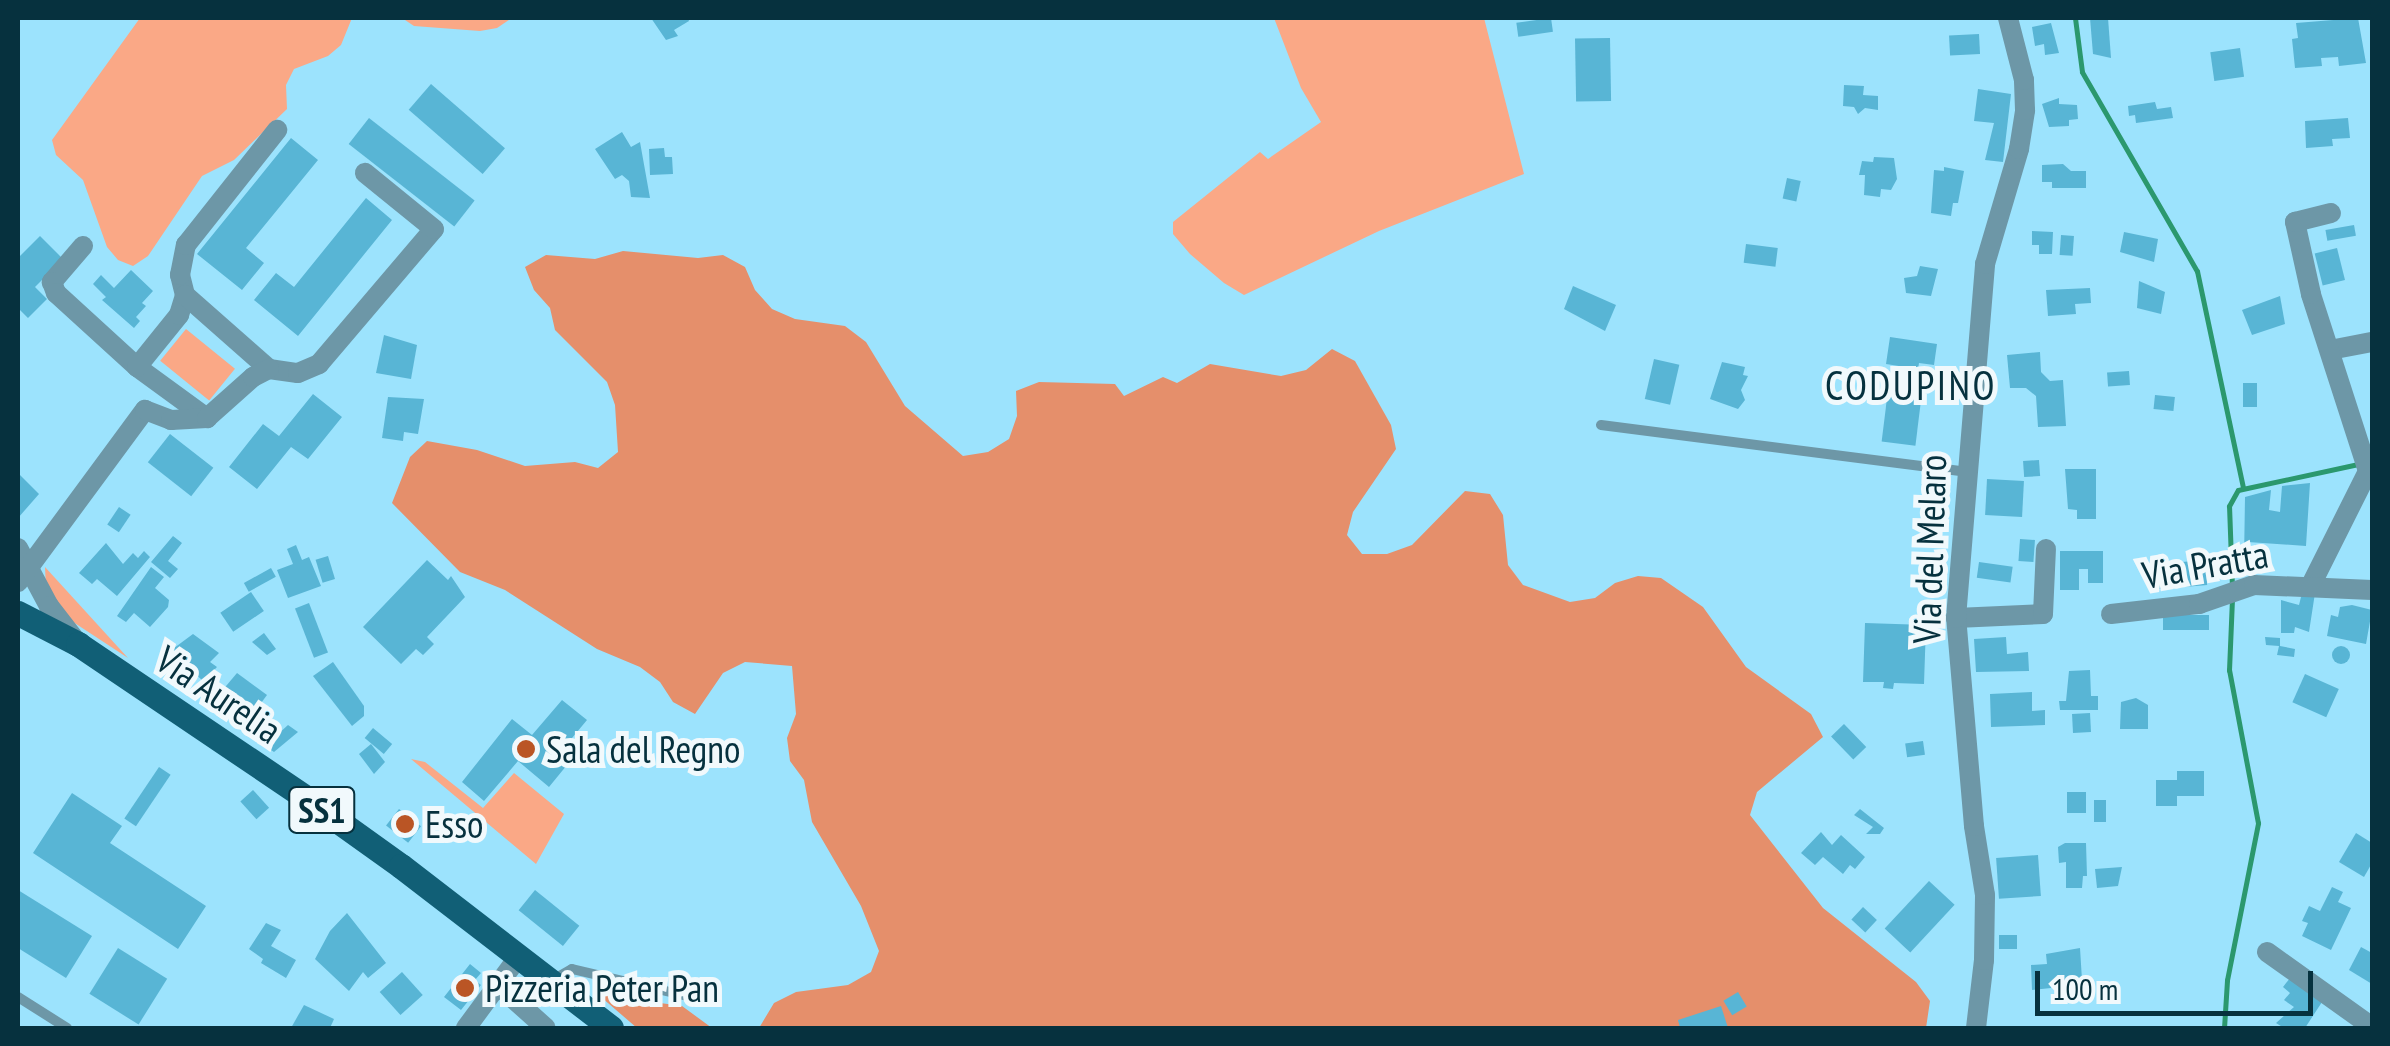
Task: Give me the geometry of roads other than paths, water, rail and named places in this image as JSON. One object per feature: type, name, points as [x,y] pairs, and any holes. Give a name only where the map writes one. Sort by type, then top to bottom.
[{"type":"main road","name":"Via Aurelia","points":[[18,613],[78,644],[401,866],[611,1028]]},
{"type":"street","name":"Via del Melaro","points":[[1976,1028],[1984,960],[1985,894],[1974,826],[1956,618],[1986,264],[2020,148],[2025,110],[2024,80],[2008,18]]},
{"type":"street","points":[[137,366],[179,315],[185,295],[180,275],[186,246],[278,130]]},
{"type":"street","points":[[185,295],[269,369],[280,374],[319,364],[434,229],[365,173]]},
{"type":"street","name":"Via Pratta","points":[[2310,584],[2368,470],[2311,294],[2296,222],[2330,213]]},
{"type":"street","points":[[84,246],[52,282],[56,292],[137,366],[207,418]]},
{"type":"street","points":[[2330,350],[2372,342]]},
{"type":"street","points":[[24,575],[144,410],[146,394],[137,366]]},
{"type":"street","points":[[144,410],[171,420],[207,418],[253,377],[269,369]]},
{"type":"street","points":[[18,548],[24,575],[78,644]]},
{"type":"street","points":[[1956,618],[2043,614],[2046,549]]},
{"type":"street","name":"Via Pratta","points":[[2111,614],[2220,600],[2254,584],[2372,590]]},
{"type":"street","points":[[2267,952],[2372,1027]]},
{"type":"street","points":[[466,1028],[519,956]]},
{"type":"street","points":[[498,985],[546,1028]]},
{"type":"lane","points":[[1602,425],[1966,472]]},
{"type":"lane","points":[[550,982],[572,969],[696,998],[710,994]]},
{"type":"lane","points":[[18,997],[67,1028]]},
{"type":"waterway","points":[[2075,18],[2082,72],[2197,271],[2243,488]]},
{"type":"waterway","points":[[2232,587],[2229,506],[2238,490],[2358,464]]},
{"type":"waterway","points":[[2224,1028],[2227,980],[2258,823],[2229,670],[2232,598]]},
{"type":"place","name":"Sala del Regno","points":[[526,749]]},
{"type":"place","name":"Esso","points":[[405,824]]},
{"type":"place","name":"Pizzeria Peter Pan","points":[[465,988]]},
{"type":"district","name":"CODUPINO","points":[[1911,385]]}]
